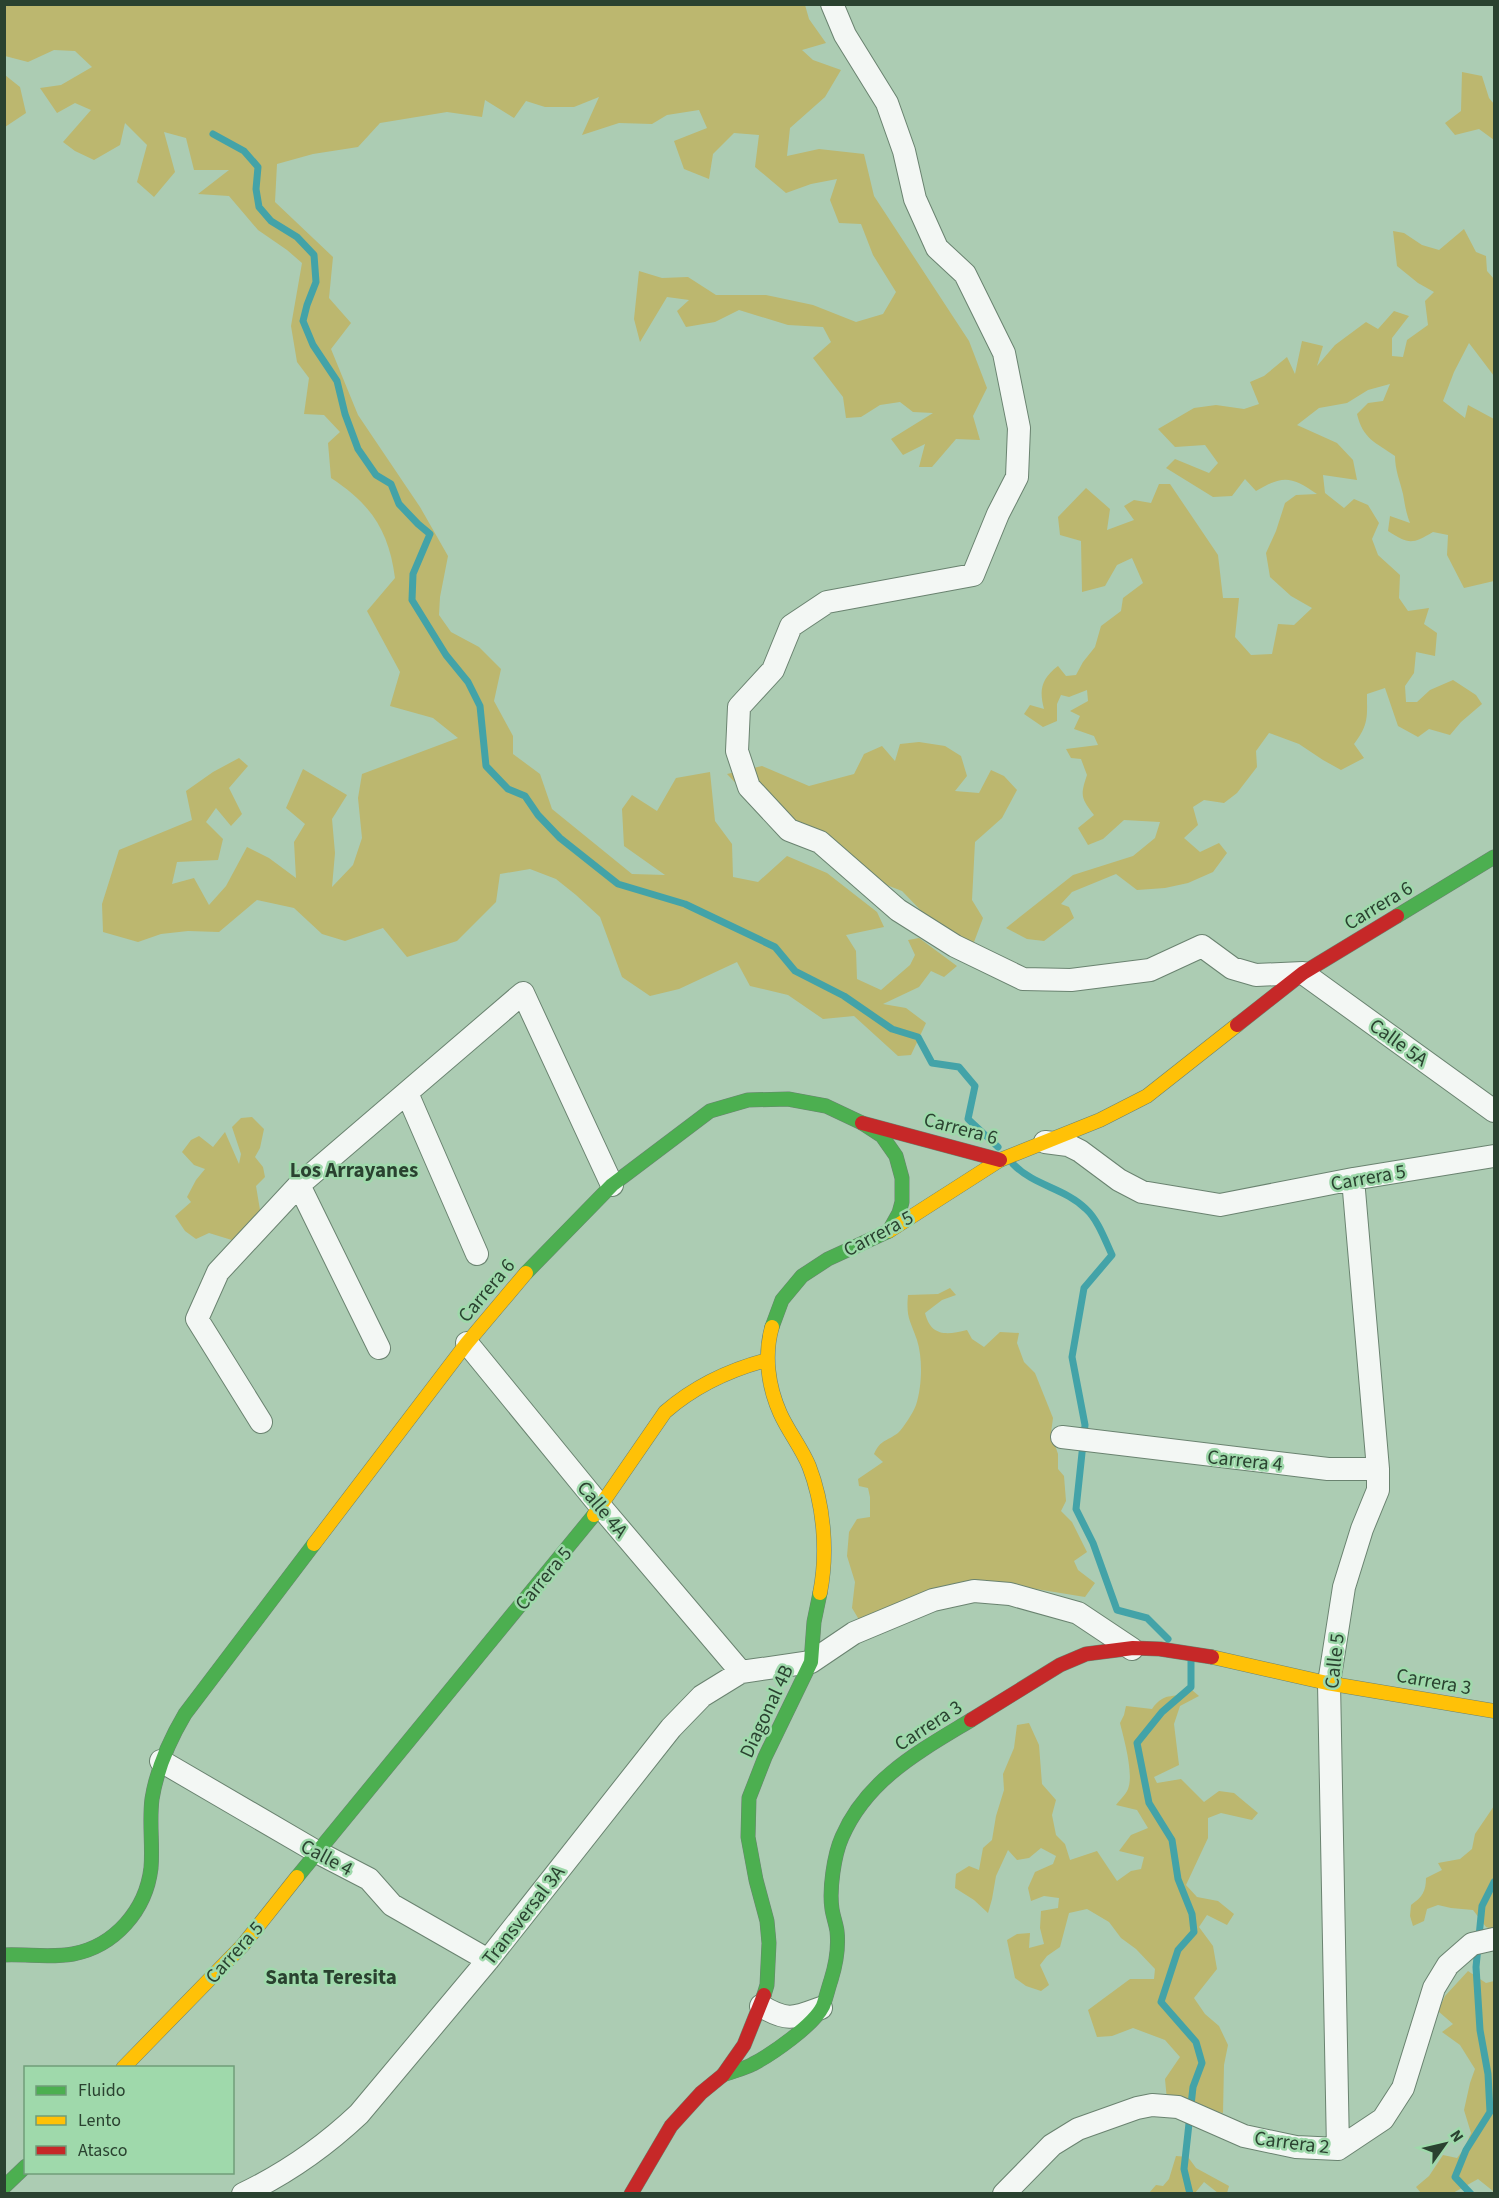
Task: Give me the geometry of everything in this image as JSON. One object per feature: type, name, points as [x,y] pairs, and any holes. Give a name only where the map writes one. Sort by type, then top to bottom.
[{"type":"main road","name":"Carrera 6","points":[[4,1955],[74,1953],[103,1943],[127,1924],[136,1912],[148,1884],[151,1869],[150,1812],[161,1761],[185,1714],[467,1343],[522,1276],[612,1185],[710,1111],[729,1104],[768,1098],[797,1100],[826,1106],[862,1123],[1000,1160],[1100,1120],[1147,1096],[1303,973],[1494,858]]},
{"type":"main road","points":[[862,1123],[882,1136],[896,1156],[900,1167],[902,1202],[889,1231]]},
{"type":"main road","name":"Carrera 5","points":[[124,2066],[243,1945],[602,1507],[665,1412],[712,1379],[767,1360],[767,1344],[775,1314],[791,1287],[802,1276],[821,1262],[889,1231],[1000,1160]]},
{"type":"main road","name":"Diagonal 4B","points":[[723,2075],[744,2045],[761,2006],[768,1975],[767,1921],[748,1837],[749,1798],[765,1756],[811,1662],[814,1622],[823,1577],[823,1531],[820,1508],[808,1464],[777,1404],[769,1378],[767,1360]]},
{"type":"main road","name":"Carrera 3","points":[[631,2193],[671,2126],[686,2109],[723,2075],[753,2064],[798,2034],[822,2008],[838,1952],[831,1891],[838,1854],[848,1823],[870,1793],[906,1759],[1036,1681],[1051,1669],[1087,1653],[1131,1648],[1175,1652],[1329,1683],[1494,1711]]},
{"type":"main road","points":[[4,2187],[24,2168]]},
{"type":"street","points":[[832,4],[845,35],[887,103],[904,151],[915,199],[937,248],[965,274],[1004,353],[1019,428],[1017,477],[998,514],[973,574],[827,602],[792,627],[773,670],[739,707],[737,751],[749,787],[789,831],[820,842],[898,910],[955,946],[1023,979],[1071,980],[1150,970],[1202,946],[1232,968],[1256,975],[1303,973]]},
{"type":"street","name":"Calle 5A","points":[[1303,973],[1494,1111]]},
{"type":"street","points":[[261,1422],[197,1319],[218,1272],[299,1185],[523,993],[612,1185]]},
{"type":"street","points":[[407,1093],[477,1254]]},
{"type":"street","name":"Carrera 5","points":[[1042,1142],[1068,1145],[1080,1151],[1119,1180],[1142,1192],[1220,1205],[1353,1179],[1494,1156]]},
{"type":"street","name":"Calle 5","points":[[1338,2149],[1329,1683],[1344,1587],[1362,1529],[1378,1490],[1353,1179]]},
{"type":"street","points":[[299,1185],[379,1348]]},
{"type":"street","name":"Calle 4A","points":[[467,1343],[741,1672]]},
{"type":"street","name":"Carrera 4","points":[[1062,1437],[1112,1445],[1328,1469],[1378,1469]]},
{"type":"street","points":[[811,1662],[854,1633],[933,1600],[974,1592],[1010,1594],[1078,1613],[1131,1648]]},
{"type":"street","name":"Transversal 3A","points":[[243,2193],[292,2168],[331,2140],[359,2114],[488,1960],[671,1728],[702,1696],[741,1672],[811,1662]]},
{"type":"street","name":"Calle 4","points":[[161,1761],[317,1852],[369,1879],[392,1905],[488,1960]]},
{"type":"street","name":"Carrera 2","points":[[1004,2193],[1052,2145],[1078,2128],[1152,2105],[1178,2108],[1244,2136],[1296,2147],[1338,2149],[1383,2119],[1403,2088],[1434,1988],[1448,1965],[1455,1956],[1472,1944],[1494,1939]]},
{"type":"street","points":[[761,2006],[779,2016],[788,2017],[798,2017],[822,2008]]},
{"type":"shaded area","points":[[5,4],[805,5],[809,19],[826,43],[802,50],[813,60],[841,70],[825,97],[790,128],[787,156],[819,149],[864,154],[874,196],[969,341],[987,388],[973,416],[980,440],[956,439],[932,467],[919,467],[925,444],[903,455],[891,439],[933,413],[913,412],[900,402],[880,405],[861,417],[846,418],[843,397],[813,358],[831,342],[823,327],[788,325],[739,310],[715,322],[686,327],[677,311],[689,300],[667,297],[640,342],[634,319],[639,271],[662,278],[688,277],[716,295],[766,295],[813,305],[856,322],[883,314],[896,292],[873,255],[861,224],[839,223],[830,200],[837,179],[811,184],[786,193],[755,167],[759,135],[734,133],[713,154],[709,179],[684,169],[674,141],[707,128],[699,110],[667,115],[652,124],[619,123],[582,135],[599,97],[574,107],[545,107],[526,101],[514,118],[485,100],[482,117],[447,112],[380,123],[358,147],[313,154],[277,164],[275,202],[333,257],[329,298],[351,323],[331,349],[358,415],[420,507],[448,556],[439,615],[451,632],[479,647],[501,669],[494,701],[513,736],[513,754],[540,774],[552,809],[632,874],[665,875],[624,846],[622,809],[632,795],[657,811],[676,778],[710,772],[715,821],[732,844],[733,877],[758,882],[787,856],[827,873],[877,912],[884,927],[846,935],[856,951],[857,979],[881,990],[910,965],[915,955],[908,940],[919,938],[957,966],[944,977],[931,971],[919,987],[883,1004],[906,1008],[926,1023],[911,1055],[898,1056],[854,1016],[823,1019],[788,995],[750,986],[737,962],[679,989],[650,996],[622,977],[600,917],[556,879],[530,869],[500,874],[496,902],[457,941],[407,957],[383,928],[345,941],[322,934],[294,908],[257,900],[219,932],[188,931],[161,934],[138,942],[103,932],[102,904],[119,850],[192,820],[186,791],[213,772],[239,758],[248,766],[229,788],[242,814],[231,826],[216,808],[206,822],[223,839],[218,860],[177,862],[172,884],[194,878],[209,905],[226,886],[247,847],[269,858],[296,878],[294,842],[305,824],[286,808],[303,769],[347,795],[332,819],[335,853],[332,887],[353,865],[362,838],[358,798],[362,774],[458,738],[433,718],[390,706],[400,672],[367,611],[395,578],[392,561],[376,520],[357,498],[331,478],[328,443],[340,432],[324,415],[304,414],[309,378],[297,362],[291,326],[302,263],[258,230],[229,196],[198,194],[229,170],[194,170],[186,138],[164,132],[175,172],[154,197],[137,182],[147,145],[125,123],[120,145],[94,160],[63,142],[91,110],[75,103],[57,113],[40,88],[61,85],[92,67],[75,51],[54,50],[28,62],[5,56]]},
{"type":"shaded area","points":[[1462,72],[1482,76],[1489,98],[1494,104],[1494,140],[1479,129],[1455,135],[1445,123],[1461,111]]},
{"type":"shaded area","points":[[5,75],[20,87],[26,113],[5,127]]},
{"type":"shaded area","points":[[1464,229],[1476,252],[1486,256],[1487,271],[1494,279],[1494,376],[1469,343],[1454,372],[1443,401],[1465,418],[1468,405],[1494,419],[1494,581],[1464,588],[1447,555],[1448,535],[1433,532],[1415,541],[1410,541],[1388,531],[1390,516],[1410,523],[1395,456],[1366,435],[1357,414],[1368,403],[1383,401],[1390,384],[1368,390],[1347,403],[1319,408],[1297,425],[1337,443],[1353,460],[1357,480],[1323,475],[1325,493],[1344,508],[1354,499],[1368,505],[1379,523],[1372,539],[1378,555],[1400,575],[1399,598],[1408,611],[1429,608],[1424,624],[1437,633],[1435,656],[1416,652],[1414,673],[1405,686],[1406,702],[1417,702],[1430,690],[1453,680],[1476,695],[1482,704],[1450,735],[1429,729],[1418,737],[1398,726],[1385,688],[1367,694],[1366,720],[1354,744],[1364,758],[1341,770],[1299,744],[1269,733],[1256,751],[1257,767],[1237,793],[1224,803],[1204,800],[1193,807],[1198,825],[1184,838],[1200,852],[1219,843],[1227,853],[1213,872],[1188,883],[1165,888],[1137,890],[1116,874],[1072,892],[1061,904],[1069,907],[1074,918],[1044,941],[1027,939],[1006,928],[1073,875],[1133,856],[1155,838],[1160,822],[1124,820],[1103,839],[1088,845],[1078,828],[1094,815],[1086,805],[1083,796],[1087,775],[1081,759],[1071,758],[1066,749],[1098,745],[1094,736],[1074,729],[1080,716],[1070,711],[1088,701],[1087,690],[1069,697],[1061,695],[1057,704],[1057,721],[1043,727],[1024,714],[1030,705],[1044,709],[1043,685],[1058,666],[1066,676],[1076,675],[1095,647],[1101,626],[1121,611],[1123,598],[1143,583],[1132,558],[1117,565],[1105,586],[1082,592],[1081,541],[1060,535],[1058,517],[1086,488],[1110,509],[1107,530],[1134,520],[1124,506],[1134,500],[1151,503],[1159,484],[1170,484],[1218,555],[1223,598],[1239,598],[1235,637],[1251,655],[1272,654],[1278,624],[1294,625],[1312,608],[1291,596],[1270,577],[1266,553],[1285,503],[1296,495],[1317,494],[1300,484],[1287,480],[1273,482],[1256,491],[1245,479],[1232,496],[1213,497],[1166,468],[1175,459],[1209,473],[1218,463],[1205,445],[1175,447],[1158,429],[1194,408],[1216,405],[1244,409],[1259,404],[1250,382],[1264,376],[1287,357],[1295,374],[1302,341],[1323,346],[1317,366],[1335,345],[1366,322],[1378,329],[1394,311],[1409,316],[1392,338],[1392,356],[1403,357],[1407,340],[1428,325],[1425,301],[1434,292],[1418,283],[1397,266],[1393,231],[1404,233],[1422,245],[1439,250]]},
{"type":"shaded area","points":[[919,742],[945,746],[961,756],[967,776],[955,791],[979,793],[991,770],[1004,776],[1017,790],[1002,818],[975,842],[972,900],[983,918],[974,942],[957,943],[934,924],[902,891],[884,884],[748,796],[727,774],[762,766],[809,786],[854,774],[864,754],[882,746],[895,761],[900,744]]},
{"type":"shaded area","points":[[252,1117],[264,1129],[260,1148],[255,1157],[263,1167],[265,1177],[256,1186],[262,1222],[235,1241],[209,1233],[196,1239],[185,1231],[175,1216],[191,1202],[187,1197],[205,1169],[194,1165],[182,1152],[191,1140],[199,1136],[213,1147],[225,1132],[239,1164],[241,1154],[232,1127],[241,1118]]},
{"type":"shaded area","points":[[950,1288],[956,1295],[942,1300],[925,1313],[931,1326],[936,1330],[953,1333],[967,1330],[972,1339],[984,1347],[1000,1332],[1019,1333],[1017,1343],[1024,1362],[1035,1373],[1053,1418],[1051,1433],[1058,1454],[1058,1469],[1064,1476],[1066,1501],[1061,1511],[1072,1522],[1087,1552],[1074,1561],[1078,1570],[1095,1583],[1085,1597],[993,1582],[861,1623],[852,1608],[855,1582],[847,1556],[849,1532],[857,1519],[870,1517],[868,1488],[859,1486],[858,1479],[883,1462],[874,1454],[882,1443],[898,1433],[911,1416],[918,1398],[921,1364],[919,1347],[908,1314],[908,1295],[938,1294]]},
{"type":"shaded area","points":[[1192,1690],[1199,1696],[1180,1706],[1174,1724],[1179,1765],[1154,1777],[1157,1783],[1181,1779],[1204,1802],[1219,1791],[1234,1793],[1258,1813],[1252,1820],[1221,1813],[1208,1818],[1208,1838],[1186,1885],[1197,1897],[1218,1901],[1234,1914],[1227,1925],[1207,1915],[1199,1927],[1213,1946],[1217,1969],[1194,1998],[1205,2014],[1219,2026],[1228,2045],[1224,2065],[1223,2113],[1190,2106],[1183,2096],[1167,2100],[1165,2079],[1180,2057],[1165,2040],[1133,2028],[1112,2036],[1097,2037],[1088,2010],[1130,1979],[1154,1979],[1155,1969],[1136,1949],[1121,1938],[1109,1922],[1087,1909],[1069,1913],[1060,1947],[1047,1956],[1040,1965],[1049,1985],[1041,1991],[1026,1986],[1015,1978],[1007,1940],[1017,1934],[1030,1933],[1029,1948],[1044,1944],[1040,1928],[1041,1911],[1058,1908],[1059,1898],[1044,1896],[1031,1901],[1028,1888],[1035,1872],[1053,1864],[1056,1856],[1041,1848],[1029,1858],[1017,1860],[1008,1850],[996,1876],[988,1913],[974,1900],[955,1888],[956,1874],[969,1866],[979,1870],[983,1848],[992,1840],[1004,1790],[1003,1774],[1014,1748],[1017,1725],[1029,1723],[1039,1745],[1042,1784],[1056,1800],[1052,1815],[1056,1835],[1065,1844],[1070,1860],[1097,1851],[1117,1881],[1131,1871],[1141,1869],[1144,1857],[1119,1851],[1131,1835],[1148,1828],[1137,1810],[1116,1805],[1130,1783],[1128,1756],[1120,1723],[1126,1706],[1152,1709],[1166,1697],[1181,1695]]},
{"type":"shaded area","points":[[1494,1806],[1494,1930],[1486,1927],[1473,1910],[1438,1905],[1427,1909],[1424,1921],[1413,1926],[1410,1916],[1411,1905],[1423,1894],[1426,1878],[1442,1870],[1438,1863],[1460,1859],[1472,1849],[1475,1834]]},
{"type":"shaded area","points":[[1468,1971],[1486,1983],[1494,1981],[1494,2193],[1478,2179],[1453,2193],[1421,2193],[1416,2187],[1429,2176],[1443,2155],[1457,2158],[1471,2133],[1464,2110],[1475,2069],[1460,2045],[1442,2032],[1453,2024],[1438,2011],[1445,1996]]},
{"type":"shaded area","points":[[1176,2156],[1188,2157],[1196,2168],[1229,2186],[1227,2193],[1218,2193],[1204,2182],[1195,2193],[1149,2193],[1156,2185],[1163,2186],[1169,2179]]},
{"type":"waterway","points":[[213,134],[244,151],[258,167],[256,189],[259,207],[271,221],[297,237],[314,255],[316,282],[303,321],[313,345],[337,381],[345,414],[358,449],[376,475],[391,484],[399,504],[430,534],[413,574],[412,600],[446,655],[468,682],[480,706],[486,766],[508,789],[525,796],[538,815],[560,838],[618,884],[685,904],[775,947],[795,971],[844,996],[892,1029],[918,1037],[932,1063],[959,1067],[975,1086],[968,1119],[998,1147]]},
{"type":"waterway","points":[[1013,1164],[1030,1177],[1069,1196],[1086,1209],[1098,1224],[1112,1255],[1084,1288],[1072,1357],[1085,1425],[1076,1509],[1093,1543],[1117,1610],[1147,1618],[1168,1639]]},
{"type":"waterway","points":[[1190,2194],[1184,2169],[1193,2087],[1202,2063],[1196,2042],[1161,2002],[1178,1950],[1194,1932],[1192,1914],[1178,1879],[1172,1840],[1149,1803],[1137,1743],[1162,1712],[1191,1687],[1191,1661]]},
{"type":"waterway","points":[[1471,2194],[1455,2177],[1466,2150],[1490,2112],[1488,2074],[1480,2030],[1476,1967],[1482,1906],[1494,1882]]},
{"type":"traffic: fast","points":[[1397,916],[1494,857]]},
{"type":"traffic: fast","points":[[526,1273],[612,1185],[710,1111],[748,1100],[788,1099],[826,1106],[862,1123],[882,1136],[896,1156],[902,1178],[902,1202],[889,1231],[828,1259],[802,1276],[782,1300],[772,1327]]},
{"type":"traffic: fast","points":[[297,1877],[594,1515]]},
{"type":"traffic: fast","points":[[4,1955],[73,1954],[102,1943],[126,1924],[143,1898],[148,1883],[152,1851],[152,1799],[160,1766],[174,1734],[185,1714],[314,1544]]},
{"type":"traffic: fast","points":[[764,1995],[767,1985],[769,1943],[767,1921],[748,1837],[749,1798],[765,1757],[811,1662],[814,1622],[820,1593]]},
{"type":"traffic: fast","points":[[723,2075],[750,2066],[771,2053],[802,2030],[818,2014],[825,2000],[837,1956],[837,1931],[831,1892],[842,1837],[853,1817],[880,1783],[914,1755],[971,1720]]},
{"type":"traffic: fast","points":[[4,2187],[24,2168]]},
{"type":"traffic: slow","points":[[889,1231],[1000,1160],[1100,1120],[1147,1096],[1237,1025]]},
{"type":"traffic: slow","points":[[314,1544],[467,1343],[526,1273]]},
{"type":"traffic: slow","points":[[772,1327],[768,1348],[768,1370],[773,1392],[783,1420],[809,1466],[821,1513],[824,1561],[820,1593]]},
{"type":"traffic: slow","points":[[594,1515],[665,1412],[688,1394],[713,1380],[767,1360]]},
{"type":"traffic: slow","points":[[1212,1657],[1327,1683],[1494,1711]]},
{"type":"traffic: slow","points":[[125,2066],[243,1945],[297,1877]]},
{"type":"traffic: jam","points":[[1237,1025],[1303,973],[1397,916]]},
{"type":"traffic: jam","points":[[862,1123],[1000,1160]]},
{"type":"traffic: jam","points":[[971,1720],[1060,1665],[1086,1654],[1133,1648],[1160,1649],[1212,1657]]},
{"type":"traffic: jam","points":[[631,2194],[671,2126],[701,2093],[723,2075],[744,2045],[764,1995]]},
{"type":"district","name":"Los Arrayanes","points":[[354,1170]]},
{"type":"district","name":"Santa Teresita","points":[[331,1977]]}]
